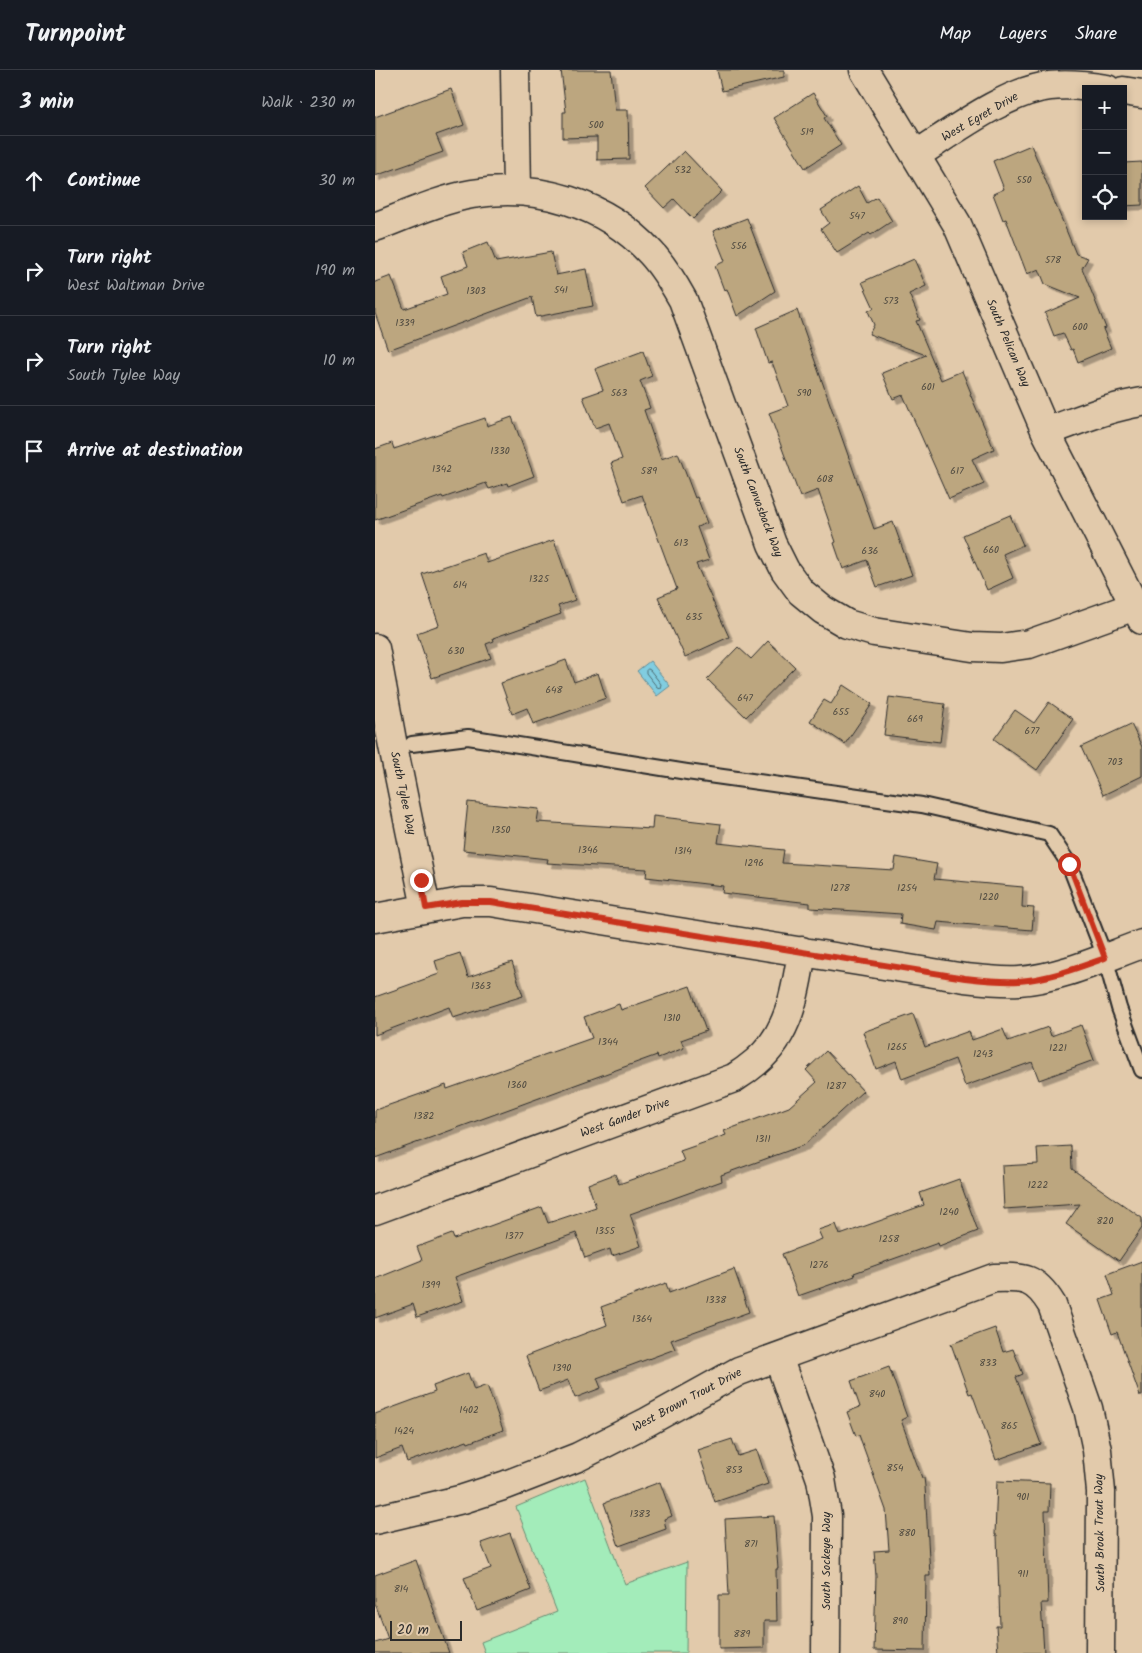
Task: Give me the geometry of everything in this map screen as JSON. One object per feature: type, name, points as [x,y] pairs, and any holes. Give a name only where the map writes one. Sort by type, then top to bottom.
[{"type":"street","points":[[515,70],[517,191]]},
{"type":"street","name":"South Pelican Way","points":[[864,70],[957,224],[1046,432],[1138,613]]},
{"type":"street","name":"West Egret Drive","points":[[916,156],[996,105],[1021,93],[1049,86],[1083,85]]},
{"type":"street","points":[[1127,92],[1142,94]]},
{"type":"street","name":"South Canvasback Way","points":[[375,227],[472,194],[517,191],[558,197],[584,205],[609,218],[632,234],[652,254],[669,276],[683,300],[772,544],[785,570],[801,592],[823,610],[847,624],[874,632],[972,647],[1001,648],[1029,644],[1138,613]]},
{"type":"street","points":[[1046,432],[1104,412],[1142,402]]},
{"type":"street","name":"South Tylee Way","points":[[375,648],[426,908]]},
{"type":"street","points":[[375,918],[462,902],[491,902],[992,981],[1021,980],[1048,976],[1142,944]]},
{"type":"street","name":"West Gander Drive","points":[[375,1210],[735,1078],[757,1061],[776,1040],[789,1016],[797,989],[803,951]]},
{"type":"street","name":"West Brown Trout Drive","points":[[375,1520],[463,1499],[506,1485],[578,1457],[647,1422],[739,1371],[994,1278],[1013,1277],[1030,1280]]},
{"type":"street","name":"South Brook Trout Way","points":[[1030,1280],[1044,1291],[1052,1305],[1088,1408],[1097,1450],[1101,1492],[1100,1653]]},
{"type":"street","name":"South Sockeye Way","points":[[778,1357],[821,1479],[827,1516],[825,1653]]},
{"type":"lane","points":[[412,744],[468,737],[687,772],[923,805],[1049,834],[1069,864],[1105,958],[1119,1008],[1142,1070]]},
{"type":"green space","points":[[585,1478],[625,1584],[687,1562],[686,1653],[485,1653],[481,1642],[557,1612],[516,1507]]},
{"type":"water","points":[[650,661],[670,686],[657,696],[637,671]]},
{"type":"building","points":[[561,70],[611,70],[615,110],[628,110],[629,159],[597,160],[597,137],[563,138],[563,112],[566,112]]},
{"type":"building","points":[[717,70],[784,70],[784,77],[722,91]]},
{"type":"building","points":[[451,89],[464,125],[436,135],[443,152],[375,176],[375,117]]},
{"type":"building","points":[[813,93],[827,116],[824,118],[841,145],[805,168],[774,118]]},
{"type":"building","points":[[1031,145],[1076,254],[1088,258],[1082,268],[1106,328],[1103,329],[1111,348],[1078,362],[1073,349],[1071,350],[1063,333],[1054,336],[1045,313],[1080,298],[1045,284],[1039,269],[1027,274],[1006,219],[1003,220],[993,194],[1004,189],[993,161]]},
{"type":"building","points":[[684,151],[722,191],[693,219],[674,199],[664,208],[645,188]]},
{"type":"building","points":[[1142,162],[1142,205],[1127,206],[1127,163]]},
{"type":"building","points":[[858,186],[867,203],[877,197],[892,221],[871,235],[869,233],[837,253],[821,229],[829,223],[821,210]]},
{"type":"building","points":[[747,218],[775,291],[737,316],[727,289],[724,290],[715,266],[725,261],[713,231]]},
{"type":"building","points":[[488,242],[496,262],[551,252],[556,275],[586,269],[593,306],[536,317],[532,297],[388,350],[375,313],[375,282],[391,276],[404,309],[447,294],[441,276],[468,266],[463,252]]},
{"type":"building","points":[[914,259],[926,286],[909,294],[920,320],[916,321],[941,380],[962,371],[994,449],[972,459],[984,484],[949,499],[903,395],[893,399],[882,373],[926,355],[869,334],[874,325],[868,311],[874,308],[862,282]]},
{"type":"building","points":[[797,310],[874,529],[893,522],[912,575],[877,587],[867,560],[843,569],[818,490],[800,497],[769,413],[788,406],[772,362],[768,363],[756,328]]},
{"type":"building","points":[[643,351],[652,376],[640,381],[650,408],[644,410],[661,459],[678,453],[695,498],[697,497],[707,523],[697,527],[709,560],[696,564],[729,637],[685,657],[658,597],[677,589],[642,495],[624,501],[611,463],[622,459],[609,423],[595,428],[583,397],[603,390],[595,369]]},
{"type":"building","points":[[512,417],[534,476],[508,486],[507,483],[489,489],[486,483],[443,498],[442,496],[375,520],[375,449],[392,443],[394,449],[485,418],[487,426]]},
{"type":"building","points":[[1010,515],[1023,545],[1003,554],[1013,578],[987,590],[963,535]]},
{"type":"building","points":[[554,540],[575,600],[558,606],[561,614],[493,638],[494,641],[486,644],[491,658],[432,678],[417,633],[439,625],[422,574],[484,553],[487,563]]},
{"type":"building","points":[[768,641],[795,667],[746,717],[707,679],[738,647],[751,659]]},
{"type":"building","points":[[566,660],[574,682],[598,673],[606,698],[533,724],[527,708],[512,714],[501,683]]},
{"type":"building","points":[[843,685],[872,704],[845,744],[810,721],[824,700],[831,704]]},
{"type":"building","points":[[889,697],[945,704],[940,742],[884,735]]},
{"type":"building","points":[[1049,702],[1073,719],[1037,770],[994,739],[1015,710],[1034,723]]},
{"type":"building","points":[[1131,724],[1142,747],[1142,776],[1103,795],[1081,747]]},
{"type":"building","points":[[468,802],[539,809],[537,822],[652,829],[653,816],[721,824],[718,843],[784,850],[782,863],[894,870],[896,857],[937,864],[934,879],[1023,887],[1022,907],[1034,908],[1032,930],[938,922],[936,930],[900,924],[901,914],[810,908],[810,903],[722,893],[723,886],[646,877],[647,869],[547,863],[548,859],[463,850]]},
{"type":"building","points":[[460,953],[468,977],[512,962],[523,996],[453,1018],[449,1007],[375,1035],[375,997],[439,974],[435,961]]},
{"type":"building","points":[[690,986],[706,1031],[681,1040],[684,1048],[658,1058],[657,1055],[375,1158],[375,1110],[446,1085],[447,1089],[592,1038],[584,1017],[619,1004],[621,1010]]},
{"type":"building","points":[[913,1014],[925,1047],[969,1031],[972,1040],[1003,1029],[1008,1041],[1048,1027],[1051,1036],[1081,1025],[1094,1060],[1039,1080],[1032,1062],[965,1086],[955,1059],[902,1079],[896,1061],[876,1069],[863,1032]]},
{"type":"building","points":[[826,1051],[863,1091],[804,1145],[721,1175],[722,1181],[630,1214],[641,1246],[612,1256],[610,1249],[585,1258],[576,1233],[455,1277],[463,1301],[417,1317],[413,1304],[375,1318],[375,1279],[422,1260],[417,1247],[452,1234],[454,1239],[542,1207],[548,1223],[596,1207],[588,1184],[615,1174],[619,1184],[684,1161],[680,1151],[726,1135],[724,1131],[789,1107],[817,1082],[806,1070]]},
{"type":"building","points":[[1071,1146],[1072,1169],[1142,1218],[1142,1228],[1119,1261],[1066,1224],[1080,1204],[1004,1209],[1002,1166],[1038,1164],[1037,1148]]},
{"type":"building","points":[[959,1179],[978,1231],[939,1246],[938,1243],[854,1273],[855,1276],[798,1296],[782,1254],[822,1239],[818,1230],[836,1224],[840,1235],[924,1205],[920,1193]]},
{"type":"building","points":[[1142,1261],[1142,1396],[1140,1396],[1117,1332],[1112,1334],[1100,1300],[1114,1295],[1107,1274]]},
{"type":"building","points":[[734,1269],[749,1312],[671,1340],[675,1349],[597,1378],[601,1388],[575,1398],[568,1380],[539,1391],[526,1356],[607,1325],[601,1307],[666,1283],[669,1293]]},
{"type":"building","points":[[995,1328],[1003,1352],[1013,1349],[1023,1374],[1016,1377],[1041,1444],[996,1460],[972,1393],[969,1394],[951,1344]]},
{"type":"building","points":[[889,1367],[907,1417],[901,1420],[922,1478],[924,1478],[930,1576],[926,1576],[925,1651],[874,1650],[876,1576],[874,1551],[889,1550],[886,1510],[859,1435],[856,1436],[847,1412],[860,1407],[851,1381]]},
{"type":"building","points":[[468,1373],[474,1390],[487,1385],[503,1430],[407,1462],[402,1448],[375,1458],[375,1414],[435,1392],[433,1386]]},
{"type":"building","points":[[732,1439],[738,1456],[757,1450],[768,1484],[715,1502],[698,1450]]},
{"type":"building","points":[[997,1481],[1050,1483],[1049,1511],[1045,1511],[1048,1603],[1041,1603],[1044,1653],[998,1653],[996,1626],[1000,1626],[997,1535],[995,1535]]},
{"type":"building","points":[[660,1482],[672,1516],[664,1519],[666,1529],[619,1546],[604,1503]]},
{"type":"building","points":[[774,1516],[778,1569],[776,1569],[777,1621],[764,1621],[764,1648],[719,1649],[719,1595],[729,1595],[725,1519]]},
{"type":"building","points":[[510,1533],[531,1590],[477,1611],[464,1578],[491,1568],[481,1543]]},
{"type":"building","points":[[416,1560],[449,1653],[375,1653],[375,1643],[388,1639],[375,1603],[375,1575]]},
{"type":"route","points":[[421,880],[426,908],[462,902],[491,902],[992,981],[1021,980],[1048,976],[1105,958],[1069,864]]}]
